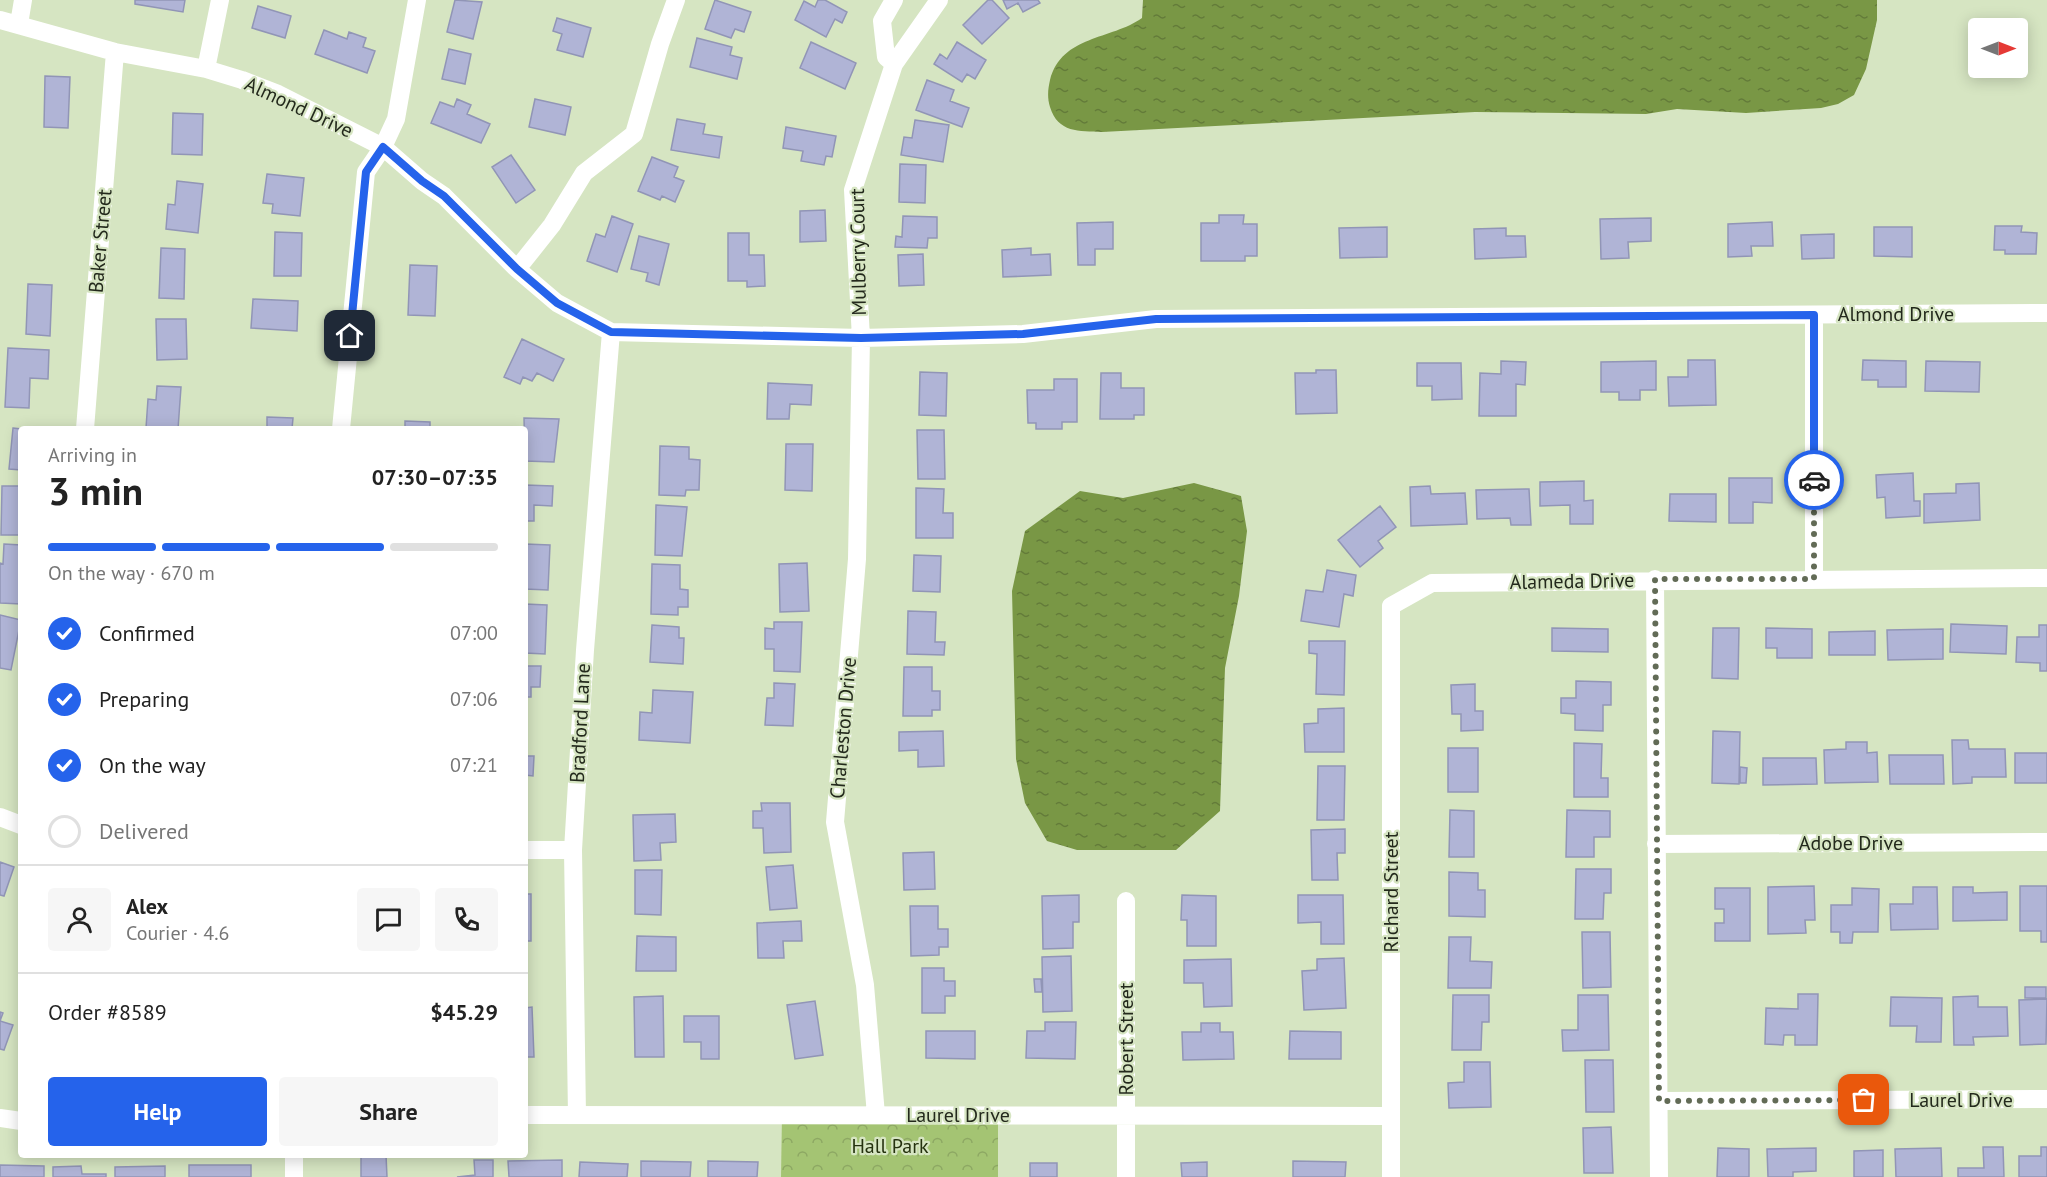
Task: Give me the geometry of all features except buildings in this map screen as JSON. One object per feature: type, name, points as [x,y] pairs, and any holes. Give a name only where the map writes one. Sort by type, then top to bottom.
[{"type":"street","points":[[19,24],[23,0]]},
{"type":"street","points":[[206,69],[220,0]]},
{"type":"street","points":[[341,426],[366,172],[383,147],[396,119],[417,0]]},
{"type":"street","points":[[517,269],[552,225],[584,173],[634,134],[660,44],[676,0]]},
{"type":"street","points":[[894,0],[882,21],[886,57],[894,64]]},
{"type":"street","name":"Mulberry Court","points":[[861,338],[853,190],[894,64],[939,0]]},
{"type":"street","name":"Almond Drive","points":[[0,20],[115,52],[206,69],[278,94],[383,147],[422,181],[444,196],[517,269],[557,303],[611,332],[861,338],[1023,334],[1156,319],[2047,313]]},
{"type":"street","name":"Baker Street","points":[[85,426],[115,52]]},
{"type":"street","points":[[1814,315],[1814,579]]},
{"type":"street","name":"Bradford Lane","points":[[577,1115],[573,850],[585,650],[611,332]]},
{"type":"street","name":"Charleston Drive","points":[[861,338],[857,559],[834,822],[865,985],[876,1115]]},
{"type":"street","name":"Alameda Drive","points":[[1390,606],[1432,583],[1655,579],[2047,578]]},
{"type":"street","points":[[1655,579],[1659,1177]]},
{"type":"street","name":"Richard Street","points":[[1390,606],[1391,1177]]},
{"type":"street","points":[[0,817],[18,820]]},
{"type":"street","name":"Adobe Drive","points":[[1656,844],[2047,842]]},
{"type":"street","points":[[528,850],[573,850]]},
{"type":"street","name":"Robert Street","points":[[1126,901],[1126,1177]]},
{"type":"street","name":"Laurel Drive","points":[[1659,1101],[2047,1099]]},
{"type":"street","name":"Laurel Drive","points":[[528,1115],[1390,1116]]},
{"type":"street","points":[[0,1118],[18,1121]]},
{"type":"street","points":[[294,1158],[294,1177]]},
{"type":"green space","name":"Hall Park","points":[[782,1115],[998,1116],[998,1177],[781,1177]]},
{"type":"water","points":[[1143,0],[1877,0],[1877,20],[1866,69],[1854,95],[1838,104],[1821,108],[1746,113],[1677,109],[1646,114],[1475,112],[1102,132],[1078,131],[1064,126],[1058,122],[1048,100],[1050,80],[1056,65],[1076,46],[1116,31],[1142,18]]},
{"type":"water","points":[[1194,483],[1241,496],[1247,531],[1239,596],[1225,668],[1220,811],[1176,850],[1077,850],[1047,841],[1025,803],[1016,759],[1012,591],[1025,531],[1080,491],[1123,498]]},
{"type":"way so far","points":[[1814,480],[1814,579],[1655,579],[1659,1101],[1864,1100]]},
{"type":"route","points":[[350,336],[366,172],[383,147],[422,181],[444,196],[517,269],[557,303],[611,332],[861,338],[1023,334],[1156,319],[1814,315],[1814,480]]}]
